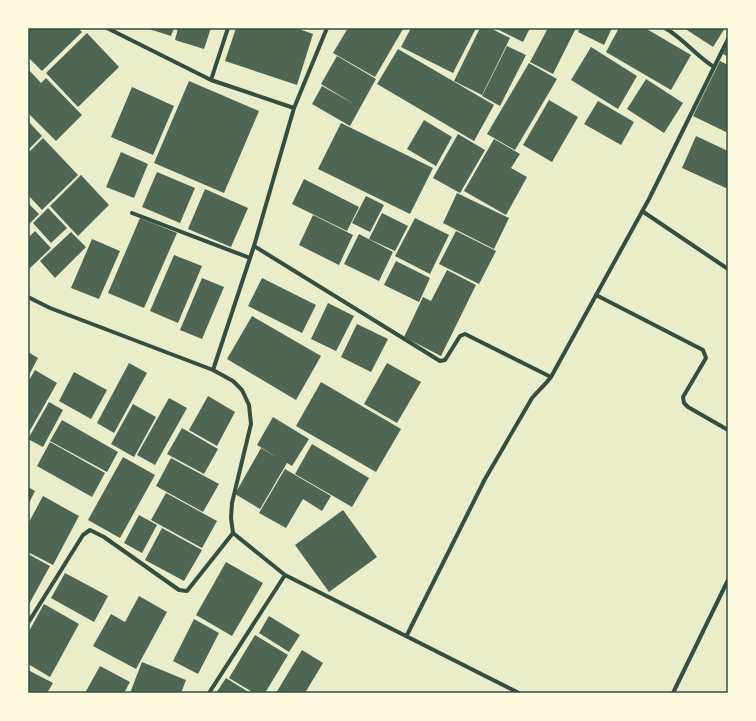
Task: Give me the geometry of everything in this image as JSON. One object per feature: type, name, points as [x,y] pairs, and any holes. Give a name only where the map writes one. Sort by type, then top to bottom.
[{"type":"street","points":[[107,28],[211,80],[294,108]]},
{"type":"street","points":[[211,80],[228,28]]},
{"type":"street","points":[[213,370],[254,246],[294,108],[326,28]]},
{"type":"street","points":[[665,28],[675,34],[702,59],[714,67]]},
{"type":"street","points":[[407,635],[485,479],[532,398],[551,377],[642,211],[728,40]]},
{"type":"street","points":[[642,211],[728,269]]},
{"type":"street","points":[[132,213],[250,258]]},
{"type":"street","points":[[254,246],[440,361],[445,360],[460,336],[465,334],[551,377]]},
{"type":"street","points":[[596,295],[703,350],[706,358],[683,397],[684,403],[688,407],[728,430]]},
{"type":"street","points":[[28,297],[50,308],[213,370],[233,382],[242,390],[250,405],[252,424],[232,503],[231,518],[233,534],[285,575],[407,635],[519,693]]},
{"type":"street","points":[[28,623],[83,535],[90,530],[104,536],[178,590],[183,591],[187,591],[233,534]]},
{"type":"street","points":[[209,693],[285,575]]},
{"type":"street","points":[[673,693],[728,580]]},
{"type":"building","points":[[28,28],[78,28],[82,32],[42,71],[28,57]]},
{"type":"building","points":[[146,28],[174,28],[171,36]]},
{"type":"building","points":[[178,28],[211,28],[204,49],[175,40]]},
{"type":"building","points":[[236,28],[296,28],[313,34],[297,85],[225,61]]},
{"type":"building","points":[[348,28],[403,29],[375,77],[333,53]]},
{"type":"building","points":[[411,28],[476,28],[453,73],[401,47]]},
{"type":"building","points":[[480,28],[490,28],[510,38],[482,95],[454,81]]},
{"type":"building","points":[[495,28],[530,28],[523,42]]},
{"type":"building","points":[[548,28],[576,28],[553,74],[530,62]]},
{"type":"building","points":[[580,28],[612,28],[604,45],[578,32]]},
{"type":"building","points":[[619,28],[645,28],[691,55],[671,90],[606,52]]},
{"type":"building","points":[[684,28],[725,28],[713,47]]},
{"type":"building","points":[[87,33],[119,67],[78,107],[46,73]]},
{"type":"building","points":[[728,43],[728,57],[723,54]]},
{"type":"building","points":[[507,46],[526,55],[500,106],[482,96]]},
{"type":"building","points":[[591,47],[637,76],[618,109],[571,80]]},
{"type":"building","points":[[398,49],[494,105],[474,141],[377,84]]},
{"type":"building","points":[[337,56],[376,79],[350,126],[312,104],[322,86],[354,104],[321,84]]},
{"type":"building","points":[[720,61],[728,65],[728,129],[726,132],[693,116]]},
{"type":"building","points":[[529,63],[557,79],[515,150],[487,134]]},
{"type":"building","points":[[28,69],[41,83],[46,78],[82,115],[56,141],[28,113]]},
{"type":"building","points":[[646,79],[683,103],[664,133],[627,109]]},
{"type":"building","points":[[189,81],[259,111],[224,193],[154,163]]},
{"type":"building","points":[[132,87],[174,106],[153,155],[111,137]]},
{"type":"building","points":[[549,100],[578,117],[552,162],[523,145]]},
{"type":"building","points":[[598,101],[634,122],[621,145],[584,124]]},
{"type":"building","points":[[424,120],[452,137],[436,166],[407,149]]},
{"type":"building","points":[[28,121],[42,136],[28,150]]},
{"type":"building","points":[[341,123],[433,168],[410,214],[318,169]]},
{"type":"building","points":[[458,134],[485,150],[460,193],[433,178]]},
{"type":"building","points":[[696,136],[728,151],[728,189],[682,168]]},
{"type":"building","points":[[43,138],[78,175],[42,210],[28,195],[28,153]]},
{"type":"building","points":[[494,139],[520,154],[511,168],[527,177],[506,215],[464,191]]},
{"type":"building","points":[[121,152],[148,164],[134,198],[106,187]]},
{"type":"building","points":[[157,172],[195,188],[180,223],[142,207]]},
{"type":"building","points":[[81,175],[109,205],[78,236],[50,206]]},
{"type":"building","points":[[304,179],[359,207],[347,231],[292,204]]},
{"type":"building","points":[[205,189],[248,208],[231,247],[188,229]]},
{"type":"building","points":[[457,193],[509,218],[494,249],[443,223]]},
{"type":"building","points":[[366,196],[384,205],[370,232],[352,223]]},
{"type":"building","points":[[28,203],[39,214],[28,225]]},
{"type":"building","points":[[48,208],[67,228],[51,243],[33,223]]},
{"type":"building","points":[[382,213],[408,226],[395,251],[369,239]]},
{"type":"building","points":[[313,215],[353,235],[339,265],[299,245]]},
{"type":"building","points":[[140,218],[177,233],[144,308],[108,293]]},
{"type":"building","points":[[415,218],[449,235],[430,274],[395,256]]},
{"type":"building","points":[[35,231],[51,248],[28,270],[28,238]]},
{"type":"building","points":[[456,231],[496,251],[479,284],[439,264]]},
{"type":"building","points":[[71,232],[86,247],[55,278],[40,261]]},
{"type":"building","points":[[359,234],[393,252],[379,281],[344,264]]},
{"type":"building","points":[[92,239],[120,251],[99,299],[71,288]]},
{"type":"building","points":[[174,255],[202,266],[178,323],[150,311]]},
{"type":"building","points":[[396,261],[430,278],[419,302],[384,285]]},
{"type":"building","points":[[447,270],[476,285],[441,356],[404,337],[423,297],[431,301]]},
{"type":"building","points":[[202,278],[224,287],[202,339],[180,330]]},
{"type":"building","points":[[262,278],[316,305],[302,333],[248,306]]},
{"type":"building","points":[[328,303],[354,316],[336,351],[311,339]]},
{"type":"building","points":[[252,316],[321,356],[296,400],[227,359]]},
{"type":"building","points":[[357,324],[388,339],[371,372],[341,357]]},
{"type":"building","points":[[28,352],[38,358],[28,377]]},
{"type":"building","points":[[129,363],[147,373],[114,433],[97,423]]},
{"type":"building","points":[[387,363],[421,382],[397,423],[364,404]]},
{"type":"building","points":[[35,370],[57,383],[28,434],[28,382]]},
{"type":"building","points":[[74,372],[107,390],[91,419],[59,401]]},
{"type":"building","points":[[321,382],[401,429],[376,472],[296,426]]},
{"type":"building","points":[[208,396],[235,412],[217,446],[189,430]]},
{"type":"building","points":[[169,398],[187,408],[155,465],[137,455]]},
{"type":"building","points":[[49,402],[63,410],[43,447],[28,439]]},
{"type":"building","points":[[133,404],[156,417],[134,457],[111,444]]},
{"type":"building","points":[[273,417],[309,439],[292,466],[287,463],[260,509],[235,494],[261,448],[278,458],[257,445]]},
{"type":"building","points":[[62,420],[118,452],[107,472],[50,441]]},
{"type":"building","points":[[182,428],[218,449],[204,474],[167,454]]},
{"type":"building","points":[[50,442],[105,473],[92,497],[37,466]]},
{"type":"building","points":[[312,444],[369,478],[352,507],[295,474]]},
{"type":"building","points":[[123,457],[155,475],[120,538],[88,520]]},
{"type":"building","points":[[171,458],[219,484],[203,512],[156,486]]},
{"type":"building","points":[[285,469],[331,496],[322,511],[303,499],[286,528],[259,513]]},
{"type":"building","points":[[28,487],[35,491],[28,505]]},
{"type":"building","points":[[166,493],[217,521],[202,548],[151,520]]},
{"type":"building","points":[[43,496],[79,516],[53,565],[28,552],[28,524]]},
{"type":"building","points":[[343,510],[377,557],[329,592],[295,545]]},
{"type":"building","points":[[139,515],[157,525],[142,553],[124,543]]},
{"type":"building","points":[[162,528],[202,550],[184,581],[145,560]]},
{"type":"building","points":[[28,554],[50,566],[28,606]]},
{"type":"building","points":[[226,562],[263,583],[232,636],[196,615]]},
{"type":"building","points":[[65,573],[108,596],[94,622],[51,598]]},
{"type":"building","points":[[139,596],[167,612],[136,669],[93,646],[111,614],[125,622]]},
{"type":"building","points":[[44,604],[79,624],[50,677],[28,664],[28,633]]},
{"type":"building","points":[[269,616],[300,635],[289,652],[259,633]]},
{"type":"building","points":[[194,619],[219,633],[198,674],[173,661]]},
{"type":"building","points":[[255,635],[288,655],[265,693],[254,693],[229,678]]},
{"type":"building","points":[[302,650],[323,663],[305,693],[276,693]]},
{"type":"building","points":[[142,662],[186,680],[181,693],[130,693]]},
{"type":"building","points":[[100,666],[130,682],[124,693],[85,693]]},
{"type":"building","points":[[28,670],[53,683],[47,693],[28,693]]},
{"type":"building","points":[[226,678],[250,693],[216,693]]}]
